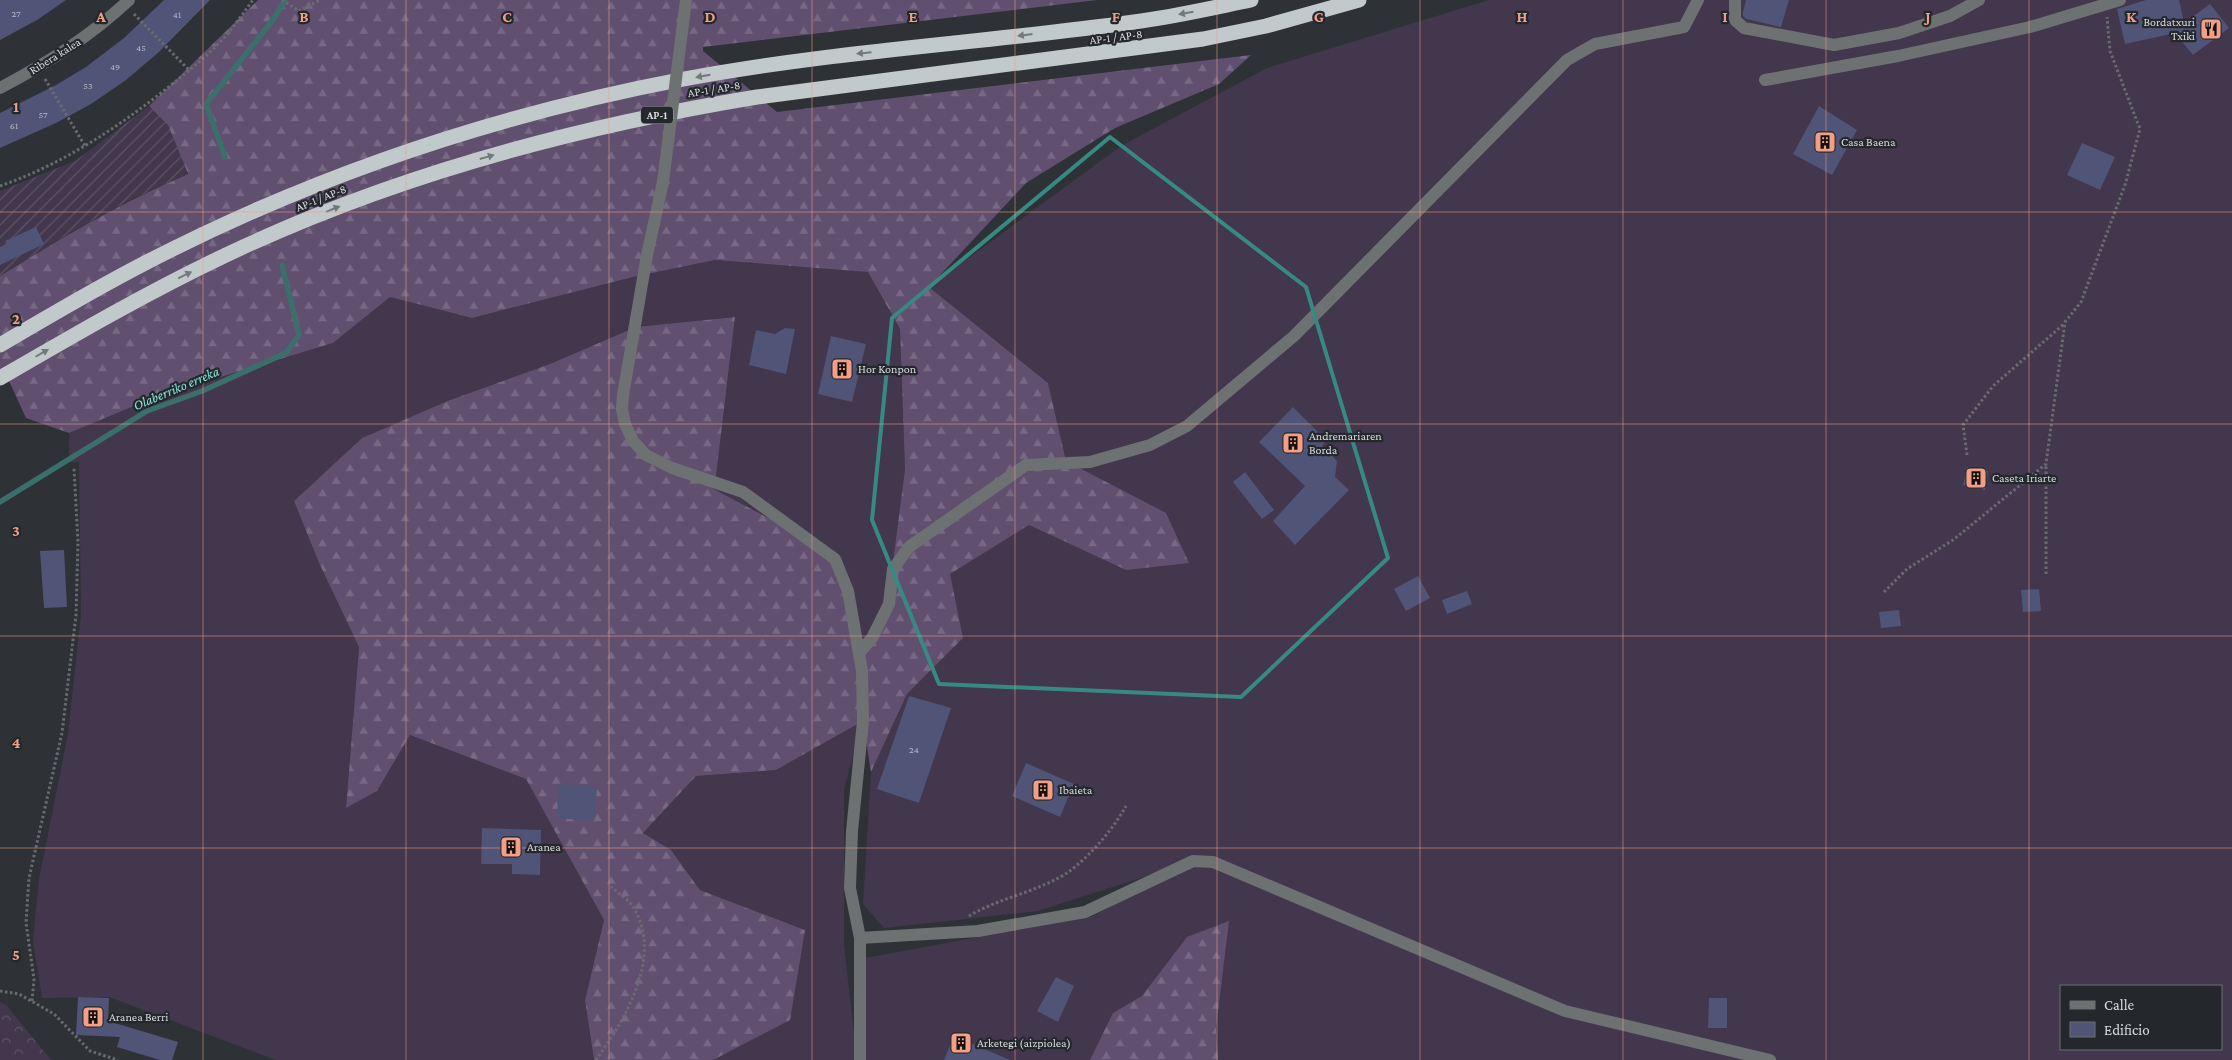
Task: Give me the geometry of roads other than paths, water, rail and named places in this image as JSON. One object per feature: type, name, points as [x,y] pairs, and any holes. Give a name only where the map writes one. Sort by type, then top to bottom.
[{"type":"highway","name":"AP-1 / AP-8","points":[[0,345],[90,292],[152,259],[280,201],[411,151],[545,111],[674,81],[752,68],[1136,22],[1251,0]]},
{"type":"highway","name":"AP-1 / AP-8","points":[[0,378],[104,317],[165,285],[291,226],[420,177],[544,140],[689,108],[767,95],[1203,39],[1266,26],[1359,0]]},
{"type":"street","points":[[686,0],[663,182],[647,255],[622,410],[625,424],[633,441],[646,455],[672,468],[743,492],[835,559],[848,591],[859,653],[863,721],[852,831],[850,888],[860,938],[860,1060]]},
{"type":"street","points":[[859,653],[872,638],[886,611],[889,604],[893,569],[909,546],[1026,465],[1090,462],[1150,445],[1187,426],[1294,336],[1567,60],[1595,44],[1684,27],[1698,0]]},
{"type":"street","points":[[1735,0],[1735,20],[1744,28],[1834,45],[1899,33],[1950,16],[1979,0]]},
{"type":"street","points":[[1765,80],[1898,56],[2030,27],[2120,0]]},
{"type":"street","name":"Ribera kalea","points":[[0,88],[53,60],[100,26],[127,2]]},
{"type":"street","points":[[860,938],[957,932],[1085,912],[1193,861],[1213,862],[1566,1011],[1770,1060]]},
{"type":"waterway","name":"Olaberriko erreka","points":[[225,157],[206,104],[272,21],[285,0]]},
{"type":"waterway","name":"Olaberriko erreka","points":[[0,502],[147,411],[202,391],[286,353],[299,335],[282,265]]},
{"type":"place","name":"Bordatxuri Txiki","points":[[2211,29]]},
{"type":"place","name":"Casa Baena","points":[[1825,142]]},
{"type":"place","name":"Hor Konpon","points":[[842,369]]},
{"type":"place","name":"Andremariaren Borda","points":[[1293,443]]},
{"type":"place","name":"Caseta Iriarte","points":[[1976,478]]},
{"type":"place","name":"Ibaieta","points":[[1043,790]]},
{"type":"place","name":"Aranea","points":[[511,847]]},
{"type":"place","name":"Aranea Berri","points":[[93,1017]]},
{"type":"place","name":"Arketegi (aizpiolea)","points":[[961,1043]]}]
